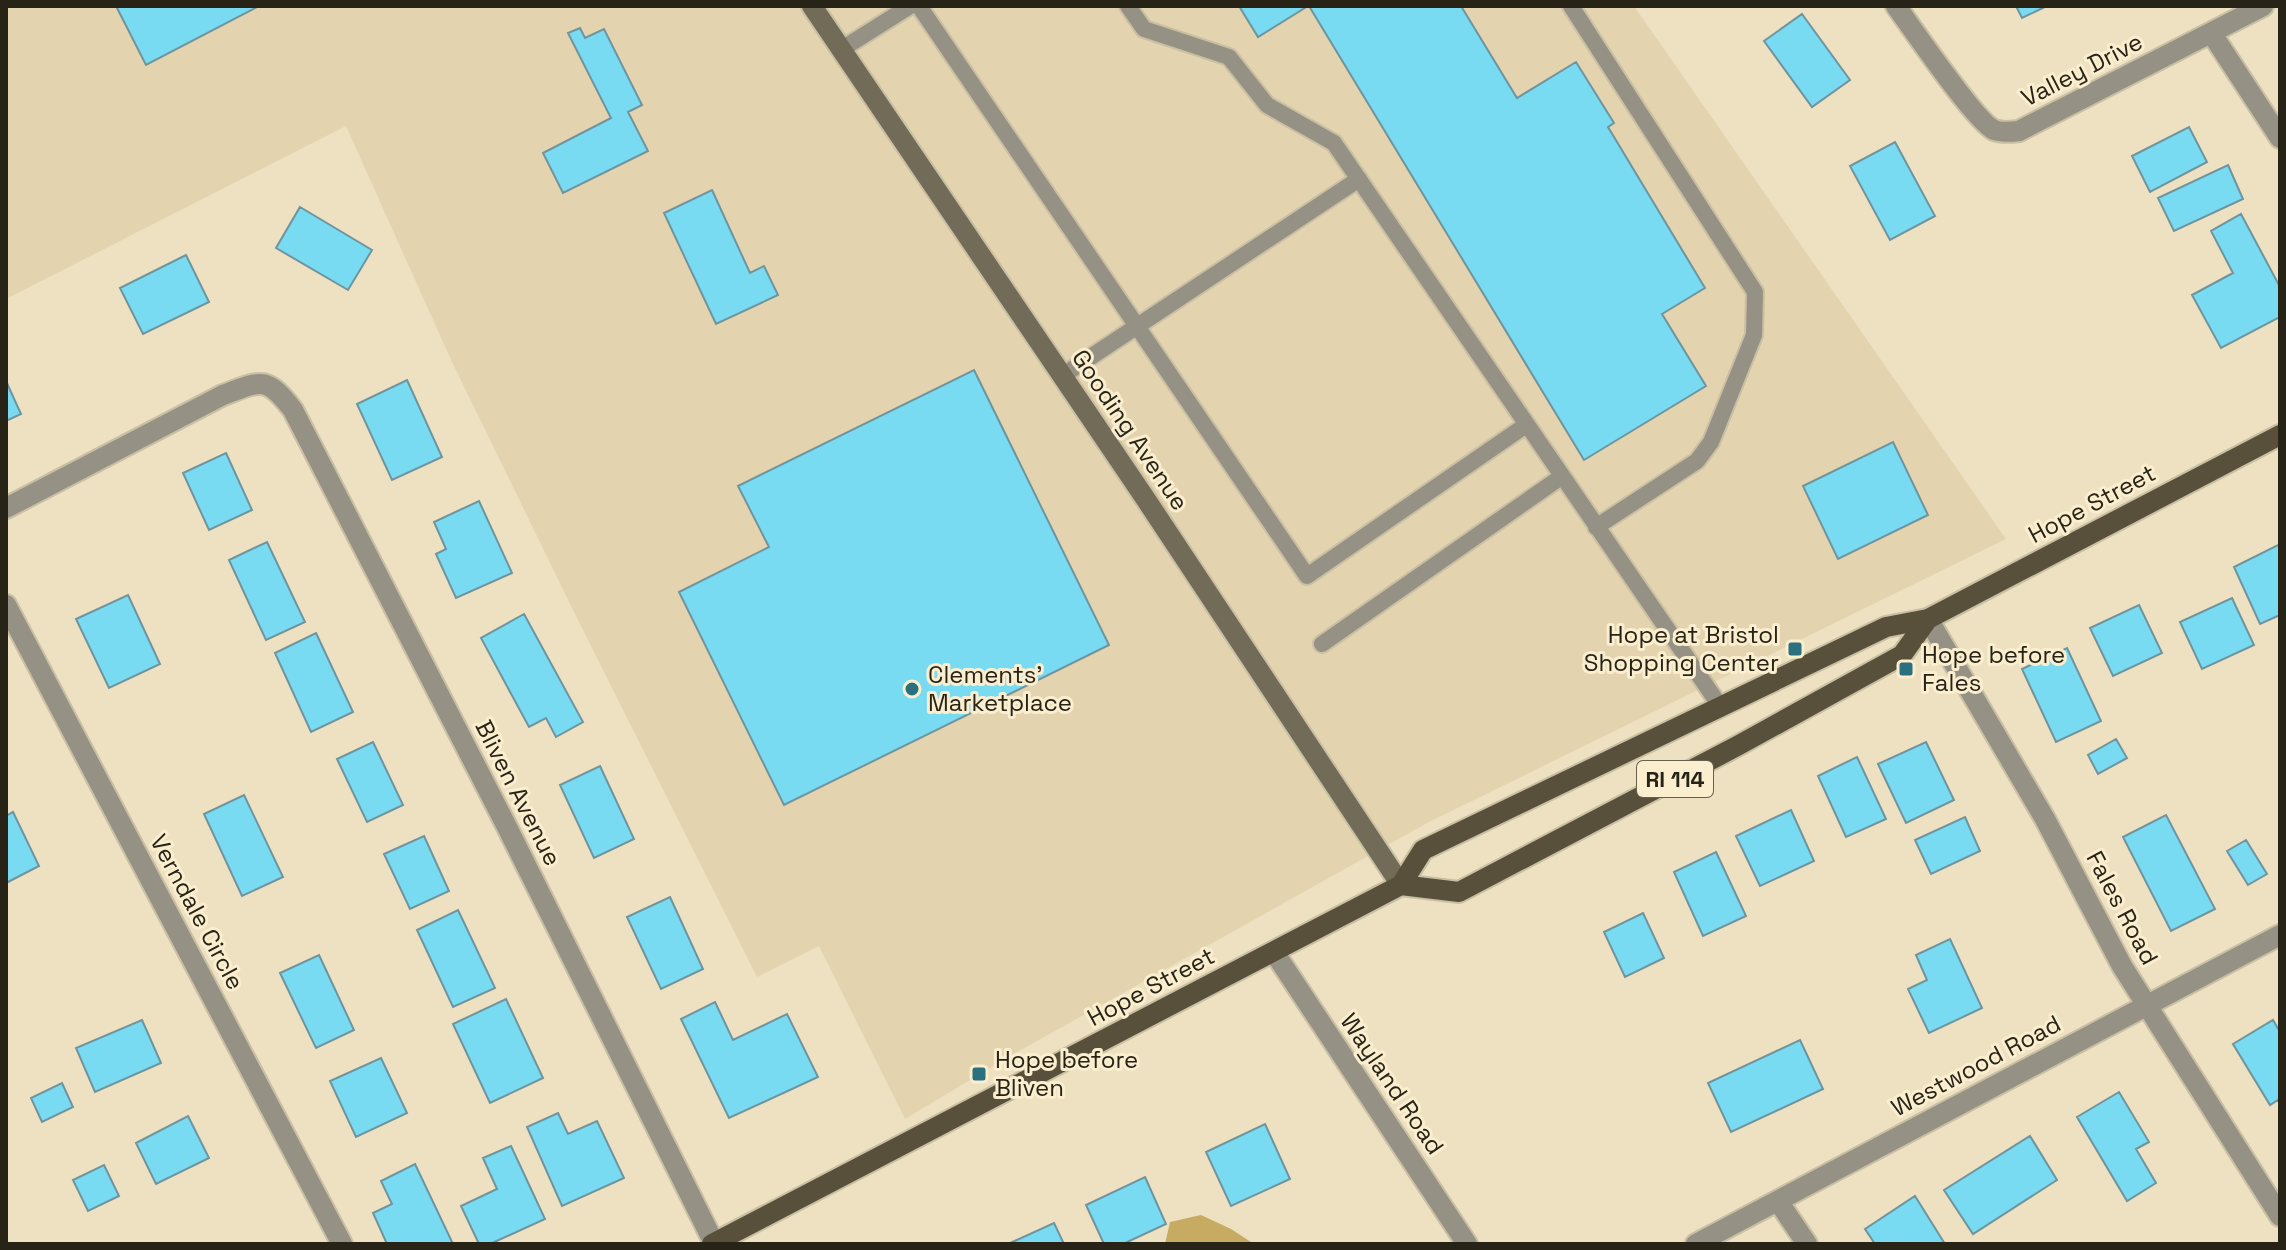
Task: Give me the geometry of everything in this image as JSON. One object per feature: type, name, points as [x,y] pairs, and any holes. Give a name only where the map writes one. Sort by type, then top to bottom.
[{"type":"main road","name":"Gooding Avenue","points":[[812,6],[1401,885]]},
{"type":"main road","name":"Hope Street","points":[[713,1243],[1401,885],[1423,850],[1886,627],[1928,619],[2280,435]]},
{"type":"main road","name":"Hope Street","points":[[1401,885],[1459,892],[1739,745],[1902,655],[1928,619]]},
{"type":"street","name":"Valley Drive","points":[[1896,6],[1965,100],[1992,129],[2008,132],[2019,131],[2263,6]]},
{"type":"street","points":[[2212,34],[2280,138]]},
{"type":"street","name":"Bliven Avenue","points":[[6,508],[223,395],[258,382],[268,385],[293,410],[499,811],[713,1243]]},
{"type":"street","name":"Verndale Circle","points":[[6,605],[342,1244]]},
{"type":"street","name":"Fales Road","points":[[1928,619],[2045,819],[2122,966],[2280,1216]]},
{"type":"street","name":"Westwood Road","points":[[1696,1244],[2280,935]]},
{"type":"street","name":"Wayland Road","points":[[1274,952],[1467,1244]]},
{"type":"street","points":[[1778,1201],[1807,1244]]},
{"type":"lane","points":[[842,49],[910,6]]},
{"type":"lane","points":[[919,6],[1307,576],[1526,425]]},
{"type":"lane","points":[[1128,6],[1144,29],[1229,57],[1267,105],[1334,143],[1720,706]]},
{"type":"lane","points":[[1571,6],[1755,292],[1754,335],[1711,442],[1697,461],[1596,527]]},
{"type":"lane","points":[[1062,376],[1359,179]]},
{"type":"lane","points":[[1322,644],[1561,477]]},
{"type":"shaded area","points":[[6,6],[1634,6],[2006,539],[1429,822],[1012,1055],[905,1119],[819,946],[757,977],[452,362],[346,126],[6,299]]},
{"type":"shaded area","points":[[1201,1215],[1254,1244],[1165,1244],[1170,1222]]},
{"type":"building","points":[[116,6],[259,6],[146,65]]},
{"type":"building","points":[[1239,6],[1308,6],[1258,37]]},
{"type":"building","points":[[1309,6],[1461,6],[1517,98],[1576,62],[1614,123],[1608,127],[1705,288],[1662,314],[1706,386],[1584,460]]},
{"type":"building","points":[[2016,6],[2047,6],[2022,18]]},
{"type":"building","points":[[1802,14],[1850,80],[1812,107],[1764,41]]},
{"type":"building","points":[[580,28],[585,38],[604,29],[642,105],[628,112],[648,151],[563,193],[543,153],[611,118],[568,33]]},
{"type":"building","points":[[2189,127],[2207,162],[2150,192],[2132,156]]},
{"type":"building","points":[[1895,142],[1935,216],[1890,240],[1850,166]]},
{"type":"building","points":[[2228,165],[2243,199],[2174,231],[2158,198]]},
{"type":"building","points":[[712,190],[750,273],[764,266],[778,295],[716,324],[664,213]]},
{"type":"building","points":[[300,207],[372,250],[348,290],[276,248]]},
{"type":"building","points":[[2241,214],[2280,287],[2280,317],[2221,348],[2192,295],[2233,273],[2211,231]]},
{"type":"building","points":[[186,255],[209,302],[143,334],[120,288]]},
{"type":"building","points":[[974,370],[1109,645],[784,805],[679,592],[769,547],[738,486]]},
{"type":"building","points":[[407,380],[442,457],[392,480],[357,404]]},
{"type":"building","points":[[6,381],[21,414],[6,421]]},
{"type":"building","points":[[1893,442],[1928,515],[1838,559],[1803,486]]},
{"type":"building","points":[[226,453],[252,510],[209,530],[183,473]]},
{"type":"building","points":[[479,501],[512,573],[456,598],[436,554],[446,549],[434,522]]},
{"type":"building","points":[[267,542],[305,622],[266,640],[229,560]]},
{"type":"building","points":[[2280,544],[2280,615],[2260,624],[2234,567]]},
{"type":"building","points":[[128,595],[160,664],[109,688],[76,619]]},
{"type":"building","points":[[2232,598],[2254,645],[2202,669],[2180,622]]},
{"type":"building","points":[[2139,605],[2162,653],[2113,676],[2090,628]]},
{"type":"building","points":[[524,614],[583,722],[556,737],[546,718],[529,727],[481,638]]},
{"type":"building","points":[[316,633],[353,712],[311,732],[275,653]]},
{"type":"building","points":[[2067,648],[2101,721],[2056,742],[2022,669]]},
{"type":"building","points":[[2116,739],[2127,758],[2098,774],[2088,755]]},
{"type":"building","points":[[373,742],[403,805],[367,822],[337,759]]},
{"type":"building","points":[[1926,742],[1954,800],[1906,823],[1878,764]]},
{"type":"building","points":[[1857,757],[1886,819],[1846,837],[1818,776]]},
{"type":"building","points":[[600,766],[634,839],[594,858],[560,785]]},
{"type":"building","points":[[244,795],[283,877],[242,896],[204,814]]},
{"type":"building","points":[[1791,810],[1814,861],[1760,886],[1736,836]]},
{"type":"building","points":[[13,812],[39,866],[6,883],[6,816]]},
{"type":"building","points":[[2166,815],[2215,909],[2171,931],[2123,837]]},
{"type":"building","points":[[1965,817],[1980,851],[1931,874],[1915,840]]},
{"type":"building","points":[[424,836],[449,891],[410,909],[384,854]]},
{"type":"building","points":[[2246,840],[2267,874],[2248,885],[2227,851]]},
{"type":"building","points":[[1716,852],[1746,916],[1703,936],[1674,872]]},
{"type":"building","points":[[670,897],[703,969],[661,989],[627,917]]},
{"type":"building","points":[[458,910],[495,988],[453,1007],[417,930]]},
{"type":"building","points":[[1643,913],[1664,958],[1625,977],[1604,932]]},
{"type":"building","points":[[1950,939],[1982,1008],[1929,1033],[1908,989],[1927,980],[1916,955]]},
{"type":"building","points":[[319,955],[354,1030],[316,1048],[280,973]]},
{"type":"building","points":[[506,999],[543,1078],[490,1103],[453,1024]]},
{"type":"building","points":[[715,1002],[733,1040],[787,1014],[818,1077],[729,1118],[681,1019]]},
{"type":"building","points":[[142,1020],[161,1063],[95,1092],[76,1048]]},
{"type":"building","points":[[2273,1020],[2280,1032],[2280,1104],[2278,1100],[2270,1105],[2233,1044]]},
{"type":"building","points":[[1800,1040],[1823,1089],[1731,1132],[1708,1083]]},
{"type":"building","points":[[381,1058],[407,1113],[356,1137],[330,1081]]},
{"type":"building","points":[[62,1083],[73,1107],[42,1122],[31,1098]]},
{"type":"building","points":[[2119,1092],[2149,1142],[2136,1149],[2156,1183],[2127,1201],[2077,1117]]},
{"type":"building","points":[[558,1113],[568,1134],[597,1121],[624,1178],[562,1206],[527,1127]]},
{"type":"building","points":[[188,1116],[209,1158],[156,1184],[136,1143]]},
{"type":"building","points":[[1265,1124],[1290,1179],[1231,1206],[1206,1152]]},
{"type":"building","points":[[2030,1136],[2057,1180],[1973,1234],[1944,1190]]},
{"type":"building","points":[[511,1146],[545,1219],[490,1244],[479,1244],[461,1206],[497,1189],[483,1158]]},
{"type":"building","points":[[415,1164],[453,1244],[387,1244],[373,1213],[392,1204],[381,1181]]},
{"type":"building","points":[[104,1165],[119,1196],[88,1211],[73,1180]]},
{"type":"building","points":[[1145,1177],[1166,1224],[1123,1244],[1104,1244],[1086,1205]]},
{"type":"building","points":[[1915,1196],[1945,1244],[1875,1244],[1865,1229]]},
{"type":"building","points":[[1054,1223],[1064,1244],[1008,1244]]},
{"type":"place","name":"Hope at Bristol Shopping Center","points":[[1795,649]]},
{"type":"place","name":"Hope before Fales","points":[[1906,669]]},
{"type":"place","name":"Clements' Marketplace","points":[[912,689]]},
{"type":"place","name":"Hope before Bliven","points":[[979,1074]]}]
